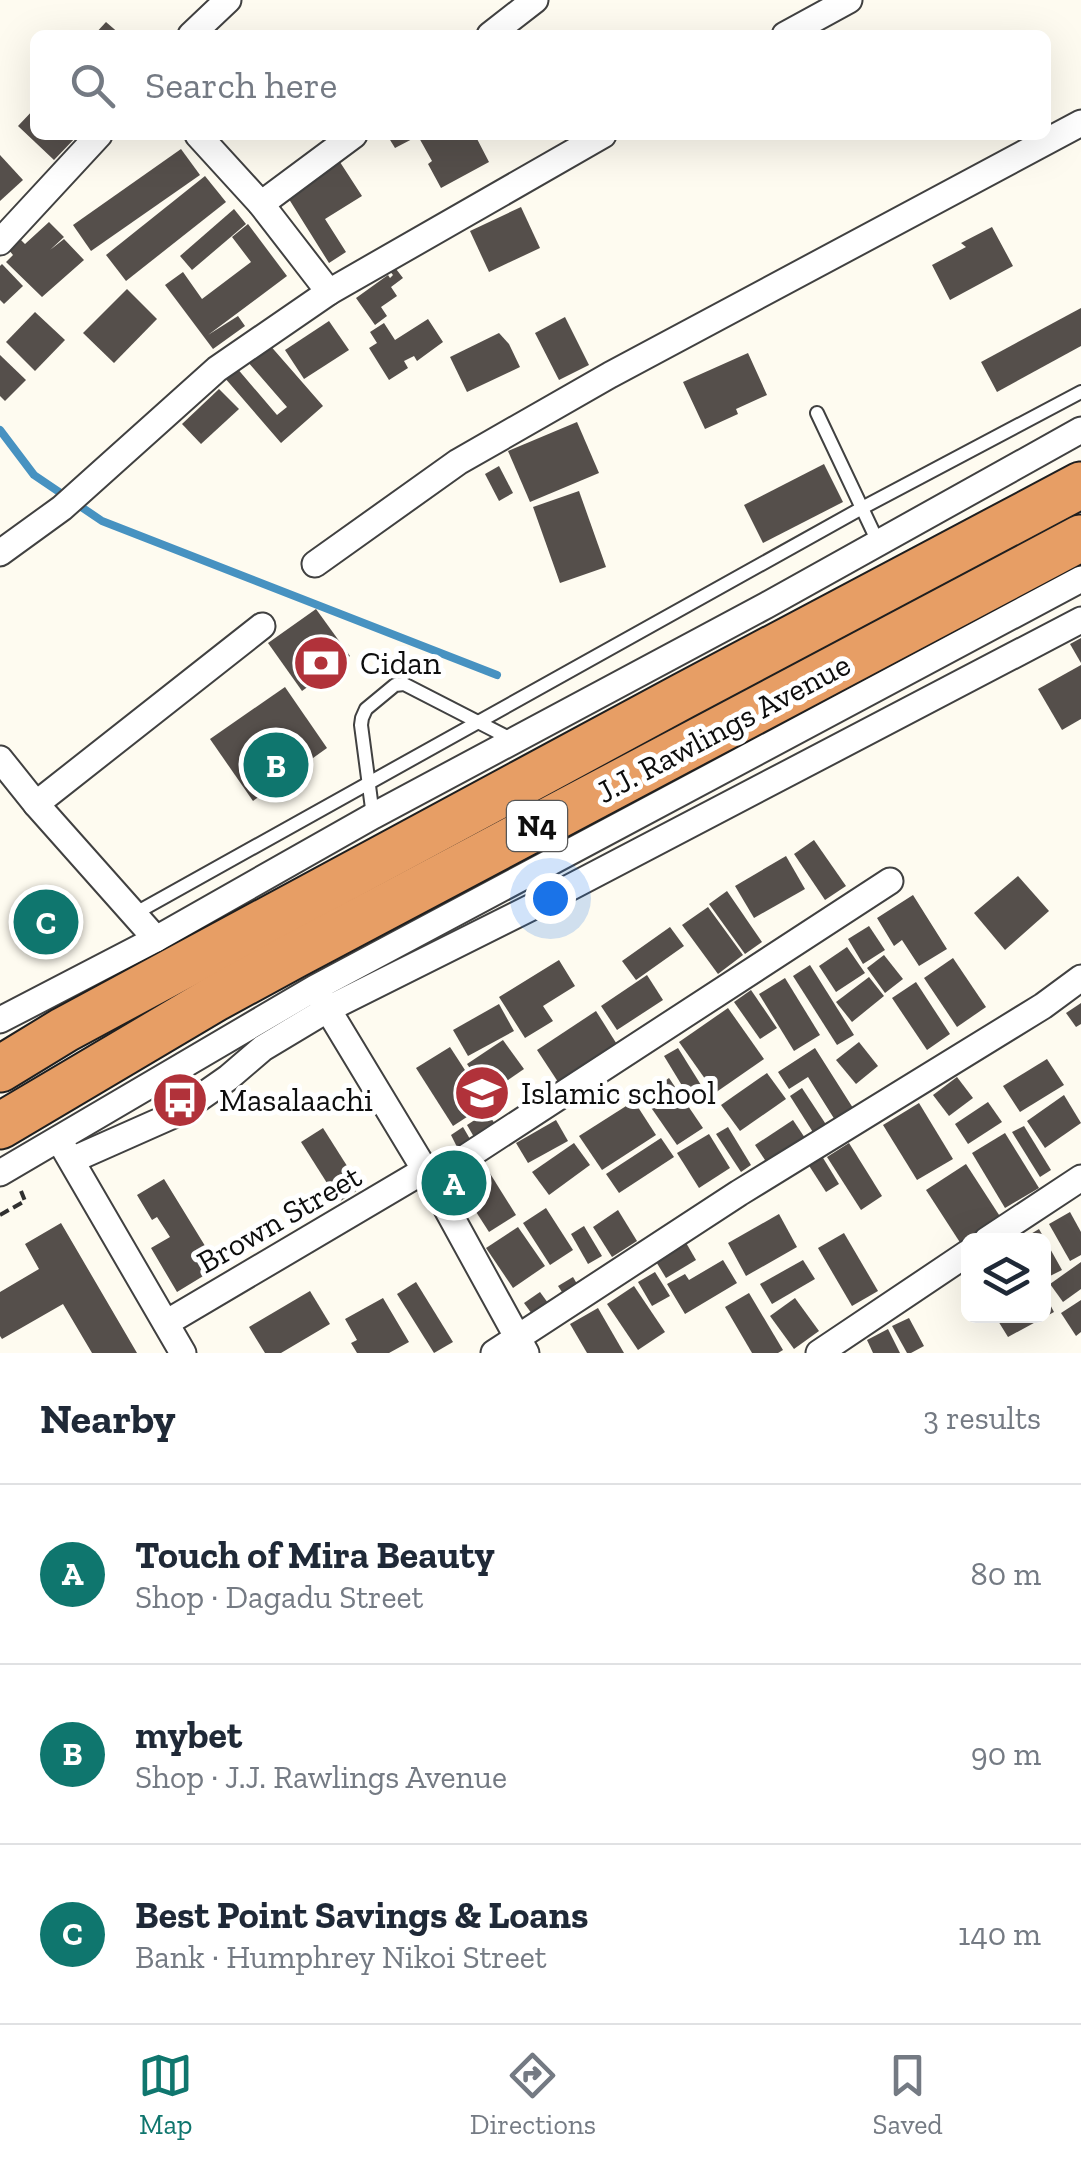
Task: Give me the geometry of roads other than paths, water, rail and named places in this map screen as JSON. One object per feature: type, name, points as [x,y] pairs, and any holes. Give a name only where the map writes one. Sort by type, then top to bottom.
[{"type":"highway","name":"J.J. Rawlings Avenue","points":[[0,1069],[55,1012],[683,696],[1081,484]]},
{"type":"highway","name":"J.J. Rawlings Avenue","points":[[0,1126],[295,955],[1081,538]]},
{"type":"street","points":[[196,30],[228,0]]},
{"type":"street","points":[[496,30],[535,0]]},
{"type":"street","points":[[794,30],[849,0]]},
{"type":"street","points":[[1051,139],[1081,123]]},
{"type":"street","points":[[0,242],[94,140]]},
{"type":"street","points":[[203,140],[261,204],[329,292]]},
{"type":"street","points":[[261,204],[347,140]]},
{"type":"street","points":[[0,553],[62,508],[217,368],[329,292],[594,140]]},
{"type":"street","points":[[315,564],[458,462],[628,365],[1049,140]]},
{"type":"street","points":[[0,1020],[55,1012],[156,938],[1081,430]]},
{"type":"street","points":[[5,1185],[322,998],[1081,579]]},
{"type":"street","points":[[66,1150],[178,1113],[228,1078],[322,998],[563,892],[1081,620]]},
{"type":"street","points":[[36,804],[262,626]]},
{"type":"street","points":[[5,777],[36,804],[156,938]]},
{"type":"street","name":"Brown Street","points":[[166,1323],[428,1175],[890,881]]},
{"type":"street","points":[[494,1353],[522,1346],[739,1193],[1017,1022],[1081,978]]},
{"type":"street","points":[[322,998],[428,1175],[522,1346]]},
{"type":"street","points":[[66,1150],[183,1353]]},
{"type":"street","points":[[998,1233],[1081,1178]]},
{"type":"street","points":[[818,1353],[961,1258]]},
{"type":"lane","points":[[134,914],[862,508],[1081,392]]},
{"type":"lane","points":[[818,413],[878,542]]},
{"type":"lane","points":[[373,816],[360,725],[366,710],[395,685],[404,684],[514,740]]},
{"type":"waterway","points":[[0,430],[34,475],[102,521],[497,675]]},
{"type":"place","name":"Cidan","points":[[321,663]]},
{"type":"place","name":"mybet","points":[[276,765]]},
{"type":"place","name":"Best Point Savings & Loans","points":[[46,922]]},
{"type":"place","name":"Islamic school","points":[[482,1093]]},
{"type":"place","name":"Masalaachi","points":[[180,1100]]},
{"type":"place","name":"Touch of Mira Beauty","points":[[454,1183]]}]
